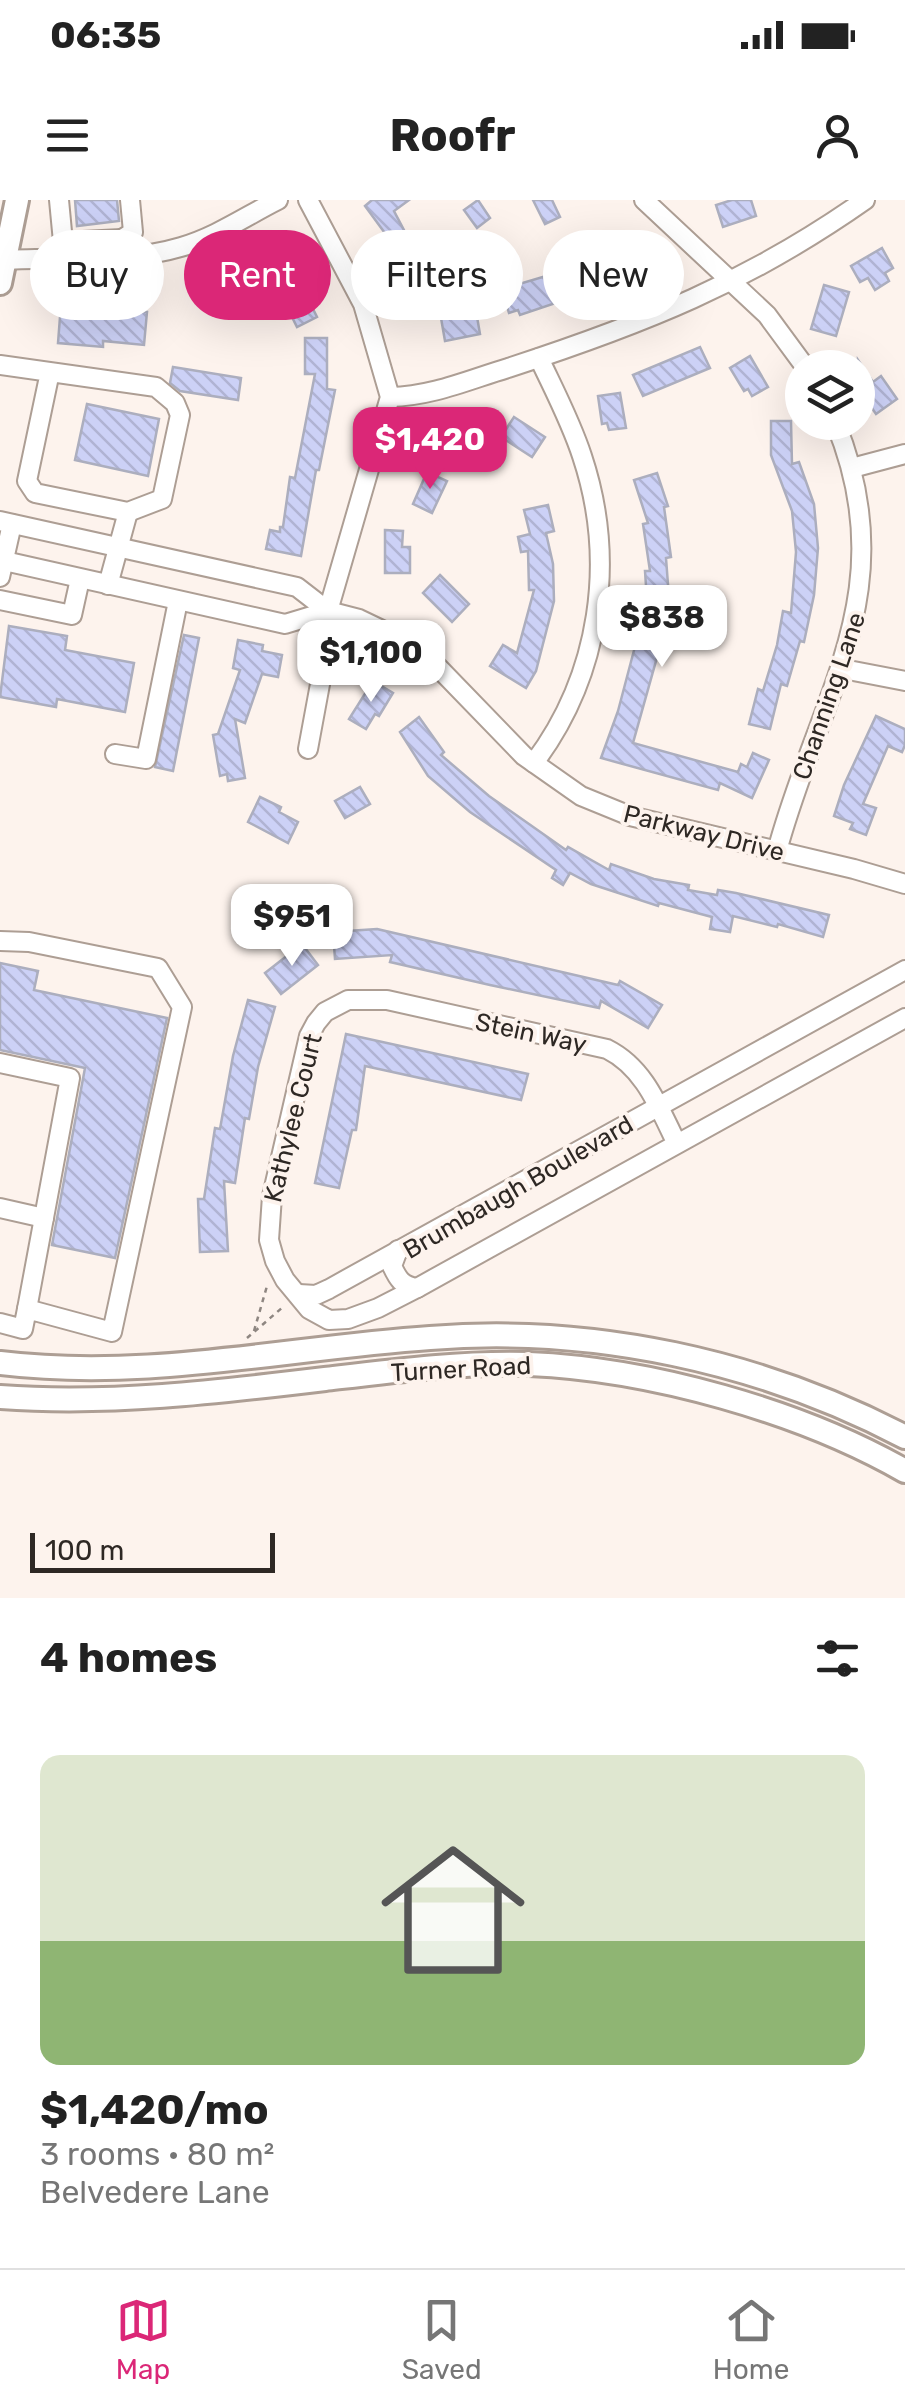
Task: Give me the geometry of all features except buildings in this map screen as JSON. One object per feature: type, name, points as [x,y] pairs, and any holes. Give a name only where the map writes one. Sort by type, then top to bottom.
[{"type":"main road","points":[[2,274],[17,200]]},
{"type":"main road","name":"Turner Road","points":[[0,1363],[106,1371],[430,1338],[492,1336],[631,1345],[710,1361],[792,1387],[866,1416],[905,1437]]},
{"type":"main road","name":"Turner Road","points":[[0,1396],[57,1401],[136,1398],[462,1366],[562,1367],[596,1370],[749,1405],[819,1429],[905,1471]]},
{"type":"street","points":[[59,200],[61,230]]},
{"type":"street","points":[[130,200],[132,230]]},
{"type":"street","points":[[164,247],[184,247],[278,200]]},
{"type":"street","points":[[308,200],[363,304],[390,397],[328,610],[328,642],[308,749]]},
{"type":"street","points":[[644,200],[777,327],[793,350]]},
{"type":"street","points":[[390,397],[436,393],[662,315],[732,282],[820,232],[864,200]]},
{"type":"street","points":[[2,274],[30,268]]},
{"type":"street","points":[[534,763],[553,737],[581,679],[590,648],[601,573],[600,540],[584,461],[540,358]]},
{"type":"street","points":[[0,365],[50,372],[156,387],[175,404],[180,415],[162,499],[128,512],[36,493],[27,481],[50,372]]},
{"type":"street","name":"Channing Lane","points":[[776,851],[857,623],[864,580],[863,518],[842,440]]},
{"type":"street","points":[[852,468],[905,454]]},
{"type":"street","points":[[108,585],[128,512]]},
{"type":"street","points":[[6,522],[2,566],[285,624],[328,610]]},
{"type":"street","name":"Parkway Drive","points":[[6,522],[297,587],[328,610],[359,619],[407,642],[431,660],[504,738],[534,763],[568,788],[608,808],[905,884]]},
{"type":"street","points":[[0,600],[72,615],[80,579]]},
{"type":"street","points":[[115,754],[146,760],[178,601]]},
{"type":"street","points":[[842,669],[905,681]]},
{"type":"street","points":[[0,940],[30,942],[158,968],[182,1006],[112,1332],[27,1309]]},
{"type":"street","name":"Brumbaugh Boulevard","points":[[905,970],[398,1250],[392,1266],[398,1279],[417,1288],[905,1018]]},
{"type":"street","name":"Stein Way","points":[[338,1003],[360,998],[387,1000],[607,1049],[632,1065],[677,1144]]},
{"type":"street","name":"Kathylee Court","points":[[274,1260],[269,1240],[272,1196],[308,1036],[325,1012],[338,1003]]},
{"type":"street","points":[[0,1064],[70,1078],[24,1328],[0,1323]]},
{"type":"street","points":[[0,1208],[44,1218]]},
{"type":"street","points":[[299,1294],[316,1295],[398,1250]]},
{"type":"street","points":[[274,1260],[309,1309],[329,1320],[362,1314],[417,1288]]},
{"type":"path","points":[[253,1332],[274,1260]]},
{"type":"path","points":[[219,1361],[299,1294]]}]
